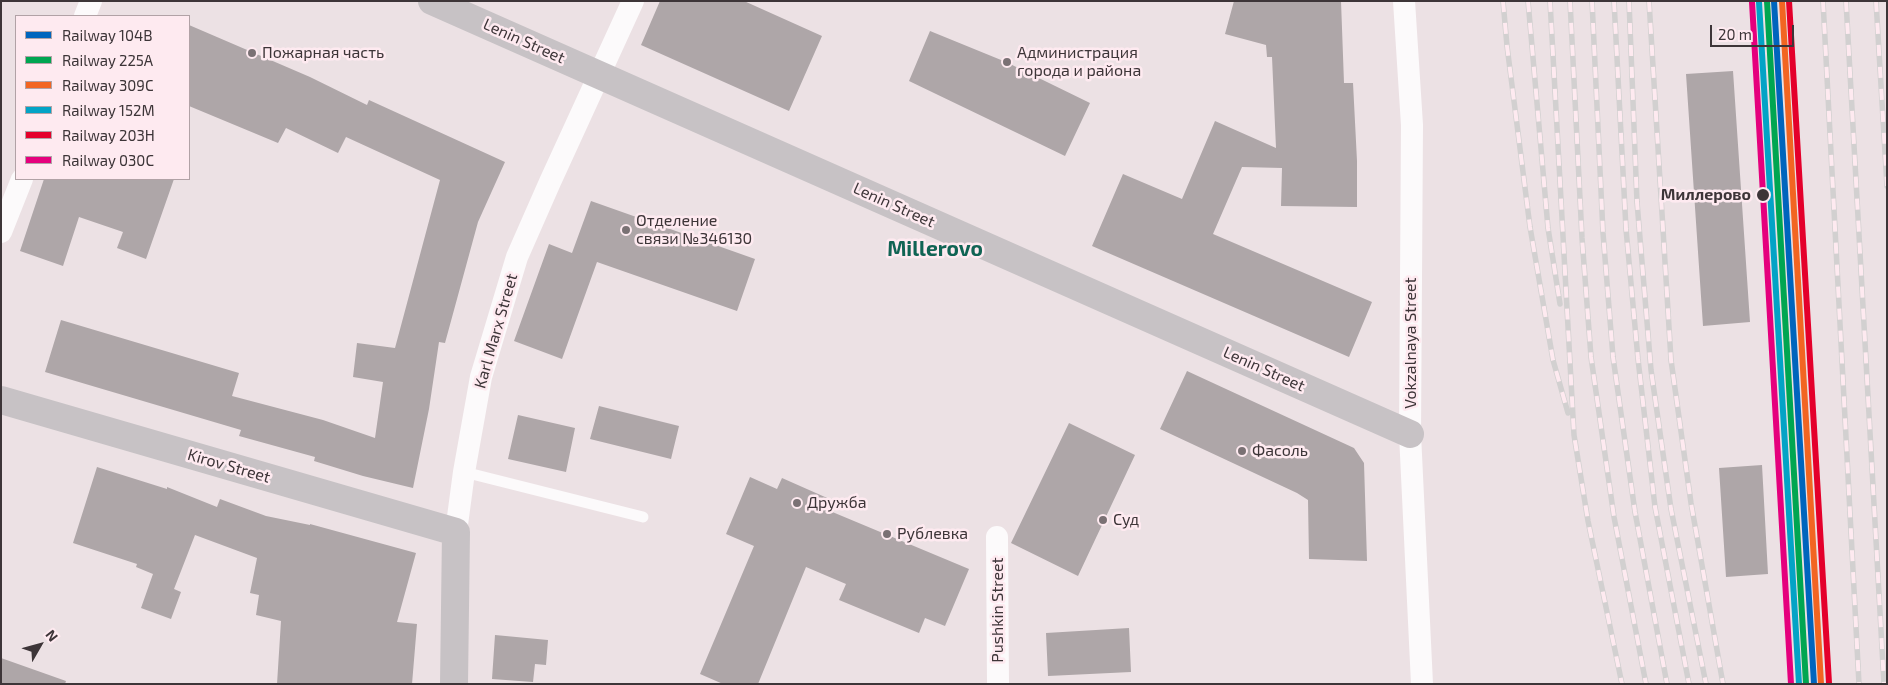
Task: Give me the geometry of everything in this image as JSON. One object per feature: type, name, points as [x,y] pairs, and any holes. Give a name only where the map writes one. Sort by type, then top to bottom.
[{"type":"street","points":[[85,15],[91,1]]},
{"type":"street","name":"Lenin Street","points":[[432,1],[1410,434]]},
{"type":"street","name":"Karl Marx Street","points":[[454,684],[456,532],[464,472],[481,377],[517,257],[634,1]]},
{"type":"street","name":"Vokzalnaya Street","points":[[1404,1],[1412,125],[1410,434],[1422,684]]},
{"type":"street","points":[[1,232],[22,180]]},
{"type":"street","name":"Kirov Street","points":[[1,400],[456,532]]},
{"type":"street","name":"Pushkin Street","points":[[997,537],[998,684]]},
{"type":"lane","points":[[464,472],[643,517]]},
{"type":"building","points":[[660,1],[744,1],[822,36],[789,111],[641,45]]},
{"type":"building","points":[[1234,1],[1341,1],[1344,83],[1353,83],[1357,207],[1281,206],[1282,168],[1242,167],[1213,234],[1372,302],[1349,357],[1092,246],[1123,174],[1182,199],[1215,121],[1276,148],[1272,57],[1267,57],[1266,45],[1225,34]]},
{"type":"building","points":[[190,25],[310,77],[367,105],[369,100],[505,162],[478,222],[445,343],[439,342],[429,409],[413,488],[363,476],[314,461],[315,457],[239,436],[241,430],[45,372],[61,320],[239,373],[232,396],[323,420],[375,438],[383,382],[353,377],[357,343],[395,348],[440,180],[346,137],[338,153],[286,128],[278,143],[190,106]]},
{"type":"building","points":[[930,31],[1006,62],[1090,103],[1065,156],[909,81]]},
{"type":"building","points":[[1733,71],[1750,322],[1703,326],[1686,74]]},
{"type":"building","points":[[44,180],[174,180],[146,259],[117,248],[123,232],[79,217],[63,266],[20,251]]},
{"type":"building","points":[[591,201],[755,259],[737,311],[597,262],[562,359],[514,341],[549,244],[572,253]]},
{"type":"building","points":[[1187,371],[1354,448],[1364,463],[1367,561],[1309,559],[1308,500],[1297,493],[1160,429]]},
{"type":"building","points":[[599,406],[679,426],[671,459],[590,439]]},
{"type":"building","points":[[518,415],[575,428],[566,472],[508,459]]},
{"type":"building","points":[[1069,423],[1135,455],[1078,576],[1011,543]]},
{"type":"building","points":[[1762,465],[1768,574],[1726,577],[1719,468]]},
{"type":"building","points":[[97,467],[167,489],[167,487],[217,507],[220,499],[266,516],[310,524],[416,553],[397,622],[417,624],[412,684],[277,684],[281,621],[256,615],[259,595],[250,593],[257,558],[195,535],[174,589],[181,592],[171,619],[141,608],[153,574],[136,567],[137,564],[73,543]]},
{"type":"building","points":[[750,477],[777,489],[782,478],[834,501],[830,511],[969,569],[945,626],[925,618],[919,633],[839,600],[846,584],[806,567],[758,684],[723,684],[700,674],[754,546],[726,534]]},
{"type":"building","points":[[1129,628],[1131,672],[1048,676],[1046,633]]},
{"type":"building","points":[[495,635],[548,640],[546,665],[535,664],[533,682],[492,679]]},
{"type":"building","points":[[1,658],[66,681],[65,684],[1,684]]},
{"type":"railway","points":[[1503,1],[1530,227],[1553,360],[1568,413]]},
{"type":"railway","points":[[1528,1],[1548,228],[1560,304]]},
{"type":"railway","points":[[1550,1],[1574,435],[1588,521],[1622,684]]},
{"type":"railway","points":[[1570,1],[1582,238],[1591,357],[1614,517],[1646,684]]},
{"type":"railway","points":[[1592,1],[1603,233],[1613,357],[1635,512],[1667,684]]},
{"type":"railway","points":[[1614,1],[1626,229],[1638,359],[1655,507],[1689,684]]},
{"type":"railway","points":[[1629,1],[1637,202],[1651,370],[1671,509],[1706,684]]},
{"type":"railway","points":[[1649,1],[1671,360],[1691,503],[1723,684]]},
{"type":"railway","points":[[1823,1],[1859,684]]},
{"type":"railway","points":[[1846,1],[1884,684]]},
{"type":"railway","points":[[1876,1],[1887,186]]},
{"type":"rail line","name":"225А","points":[[1767,1],[1806,684]]},
{"type":"rail line","name":"104В","points":[[1774,1],[1814,684]]},
{"type":"rail line","name":"309С","points":[[1782,1],[1821,684]]},
{"type":"rail line","name":"203Н","points":[[1789,1],[1829,683]]},
{"type":"rail line","name":"030C","points":[[1752,2],[1791,684]]},
{"type":"rail line","name":"152М","points":[[1759,2],[1799,684]]},
{"type":"place","name":"Пожарная часть","points":[[252,53]]},
{"type":"place","name":"Администрация города и района","points":[[1007,62]]},
{"type":"place","name":"Миллерово","points":[[1763,195]]},
{"type":"place","name":"Отделение связи №346130","points":[[626,230]]},
{"type":"place","name":"Фасоль","points":[[1242,451]]},
{"type":"place","name":"Дружба","points":[[797,503]]},
{"type":"place","name":"Суд","points":[[1103,520]]},
{"type":"place","name":"Рублевка","points":[[887,534]]},
{"type":"district","name":"Millerovo","points":[[935,249]]}]
